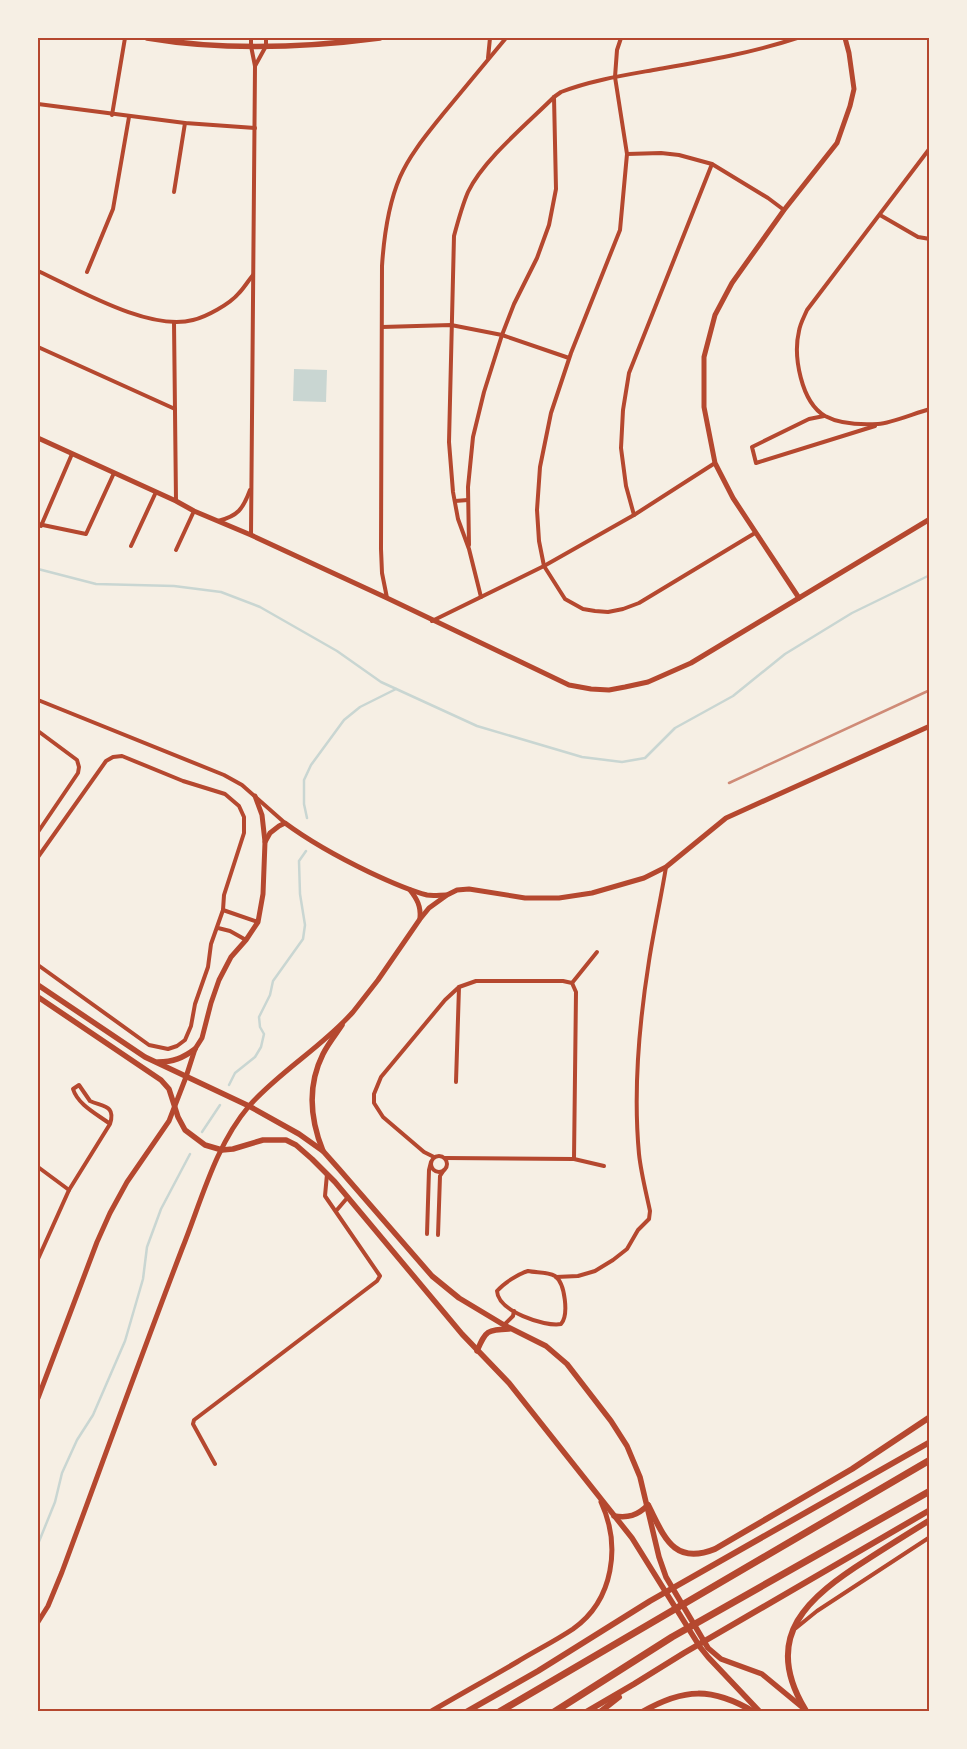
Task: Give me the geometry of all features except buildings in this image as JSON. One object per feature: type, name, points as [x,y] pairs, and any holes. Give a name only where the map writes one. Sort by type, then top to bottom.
[{"type":"highway","points":[[499,1712],[697,1598],[930,1460]]},
{"type":"highway","points":[[554,1712],[672,1637],[930,1491]]},
{"type":"main road","points":[[147,38],[205,45],[251,46],[308,46],[380,38]]},
{"type":"main road","points":[[38,984],[145,1057],[249,1106],[299,1134],[322,1151],[432,1276],[459,1298],[511,1329],[546,1346],[567,1364],[591,1394],[627,1446],[640,1477],[659,1557],[666,1577],[708,1648],[721,1659],[762,1674],[806,1710]]},
{"type":"main road","points":[[38,997],[161,1080],[169,1089],[185,1130],[195,1139],[205,1145],[222,1150],[238,1148],[263,1140],[286,1140],[296,1145],[327,1174],[477,1351],[509,1383],[641,1551],[700,1647],[760,1712]]},
{"type":"main road","points":[[322,1151],[311,1107],[314,1080],[323,1054],[342,1025]]},
{"type":"main road","points":[[155,1062],[175,1061],[195,1049]]},
{"type":"main road","points":[[477,1351],[486,1333],[490,1330],[511,1329]]},
{"type":"main road","points":[[648,1506],[666,1541],[679,1551],[690,1555],[702,1554],[715,1549],[852,1469],[930,1417]]},
{"type":"main road","points":[[466,1712],[538,1671],[650,1601],[930,1442]]},
{"type":"main road","points":[[614,1516],[638,1514],[648,1506]]},
{"type":"main road","points":[[586,1712],[930,1510]]},
{"type":"main road","points":[[806,1710],[794,1691],[788,1670],[788,1650],[792,1631],[797,1620],[818,1594],[842,1575],[930,1520]]},
{"type":"main road","points":[[600,1712],[634,1684]]},
{"type":"main road","points":[[642,1712],[669,1698],[687,1694],[720,1695],[754,1712]]},
{"type":"street","points":[[112,115],[126,38]]},
{"type":"street","points":[[251,38],[255,66],[251,535]]},
{"type":"street","points":[[255,66],[266,46],[266,38]]},
{"type":"street","points":[[487,60],[490,38]]},
{"type":"street","points":[[387,598],[382,573],[381,549],[382,266],[385,231],[392,197],[400,175],[429,132],[506,38]]},
{"type":"street","points":[[621,38],[617,50],[615,77],[627,154],[620,230],[569,358],[551,413],[540,467],[537,510],[539,541],[544,566],[565,599],[583,609],[608,612],[639,603],[754,533]]},
{"type":"street","points":[[481,596],[469,549],[458,518],[449,442],[454,236],[469,190],[485,166],[554,97],[570,88],[615,77],[732,55],[797,38]]},
{"type":"street","points":[[798,598],[754,533],[733,498],[715,462],[704,407],[704,357],[716,314],[732,283],[784,210],[837,143],[854,89],[845,38]]},
{"type":"street","points":[[469,549],[468,487],[473,438],[484,392],[514,304],[537,258],[549,225],[556,189],[554,97]]},
{"type":"street","points":[[38,104],[129,117],[255,128]]},
{"type":"street","points":[[87,272],[113,209],[129,117]]},
{"type":"street","points":[[174,192],[185,123]]},
{"type":"street","points":[[879,424],[845,423],[824,416],[814,405],[801,382],[797,359],[798,332],[807,310],[930,148]]},
{"type":"street","points":[[627,154],[661,153],[679,155],[712,164],[784,210]]},
{"type":"street","points":[[634,515],[626,486],[622,448],[623,410],[629,372],[712,164]]},
{"type":"street","points":[[880,215],[918,237],[930,239]]},
{"type":"street","points":[[38,271],[127,312],[147,319],[174,322],[192,320],[213,312],[238,295],[253,275]]},
{"type":"street","points":[[174,322],[176,501]]},
{"type":"street","points":[[382,326],[451,325],[502,335],[569,358]]},
{"type":"street","points":[[38,347],[175,409]]},
{"type":"street","points":[[824,416],[809,419],[752,447],[756,463],[930,409]]},
{"type":"street","points":[[38,438],[387,598],[569,685],[591,689],[609,690],[648,682],[691,663],[930,519]]},
{"type":"street","points":[[72,454],[39,525],[86,534],[114,473]]},
{"type":"street","points":[[432,621],[544,566],[634,515],[715,462]]},
{"type":"street","points":[[217,521],[237,514],[245,502],[251,485]]},
{"type":"street","points":[[131,546],[156,492]]},
{"type":"street","points":[[455,502],[468,500]]},
{"type":"street","points":[[176,550],[194,511]]},
{"type":"street","points":[[458,518],[468,517]]},
{"type":"street","points":[[38,700],[224,775],[242,785],[305,838],[338,857],[410,890],[429,896],[447,895]]},
{"type":"street","points":[[38,1622],[48,1606],[62,1572],[174,1269],[222,1150],[249,1106],[342,1025],[378,980],[420,918],[429,908],[457,890],[469,889],[524,898],[559,898],[592,893],[644,878],[666,867],[726,818],[930,726]]},
{"type":"street","points":[[38,731],[77,760],[79,767],[78,773],[38,832]]},
{"type":"street","points":[[38,857],[106,761],[113,756],[122,756],[183,780],[226,794],[239,806],[244,817],[245,827],[224,895],[223,910],[211,944],[208,966],[195,1004],[191,1026],[185,1040],[177,1046],[168,1049],[149,1045],[38,965]]},
{"type":"street","points":[[38,1398],[96,1242],[127,1182],[169,1122],[195,1049],[204,1032],[219,980],[231,957],[258,922],[263,894],[265,842],[262,816],[256,796]]},
{"type":"street","points":[[265,842],[270,833],[286,823]]},
{"type":"street","points":[[556,1277],[562,1291],[566,1311],[565,1319],[561,1324],[548,1324],[514,1312],[497,1295],[497,1291],[501,1287],[523,1272],[549,1274],[556,1277],[578,1276],[594,1271],[627,1249],[638,1230],[649,1219],[650,1210],[639,1153],[637,1075],[642,1007],[666,867]]},
{"type":"street","points":[[410,890],[417,899],[420,918]]},
{"type":"street","points":[[223,910],[258,922]]},
{"type":"street","points":[[218,928],[246,940]]},
{"type":"street","points":[[572,983],[597,952]]},
{"type":"street","points":[[572,983],[564,981],[476,981],[459,987],[445,1000],[382,1077],[374,1094],[374,1103],[382,1117],[424,1152],[434,1157],[574,1158],[604,1166]]},
{"type":"street","points":[[572,983],[576,992],[574,1158]]},
{"type":"street","points":[[456,1082],[459,987]]},
{"type":"street","points":[[38,1259],[69,1190],[110,1124],[112,1118],[111,1111],[107,1106],[90,1101],[79,1085],[75,1086],[73,1089],[74,1095],[81,1103],[110,1124]]},
{"type":"street","points":[[427,1234],[429,1170],[434,1157]]},
{"type":"street","points":[[438,1235],[440,1176],[447,1165],[446,1158]]},
{"type":"street","points":[[431,1162],[432,1167],[436,1171],[444,1170]]},
{"type":"street","points":[[38,1167],[69,1190]]},
{"type":"street","points":[[215,1464],[193,1424],[194,1420],[377,1281],[380,1276],[325,1196],[327,1174]]},
{"type":"street","points":[[336,1211],[348,1197]]},
{"type":"street","points":[[504,1325],[514,1312]]},
{"type":"street","points":[[430,1712],[573,1628],[586,1617],[605,1589],[613,1559],[611,1527],[599,1496]]},
{"type":"street","points":[[792,1631],[817,1611],[930,1537]]},
{"type":"shaded area","points":[[294,369],[327,370],[326,402],[293,401]]},
{"type":"waterway","points":[[38,569],[96,584],[174,586],[221,592],[260,607],[337,651],[381,682],[477,726],[582,757],[622,762],[645,758],[675,728],[733,696],[785,654],[852,613],[930,575]]},
{"type":"waterway","points":[[307,818],[304,804],[304,780],[311,765],[344,720],[360,707],[396,689]]},
{"type":"waterway","points":[[229,1085],[235,1073],[255,1057],[261,1047],[264,1034],[260,1027],[259,1017],[270,995],[273,981],[303,939],[305,925],[300,894],[299,861],[306,851]]},
{"type":"waterway","points":[[202,1132],[220,1105]]},
{"type":"waterway","points":[[38,1544],[55,1502],[62,1473],[77,1440],[93,1415],[125,1341],[143,1279],[147,1247],[161,1209],[190,1154]]},
{"type":"railway","points":[[729,783],[930,690]]}]
